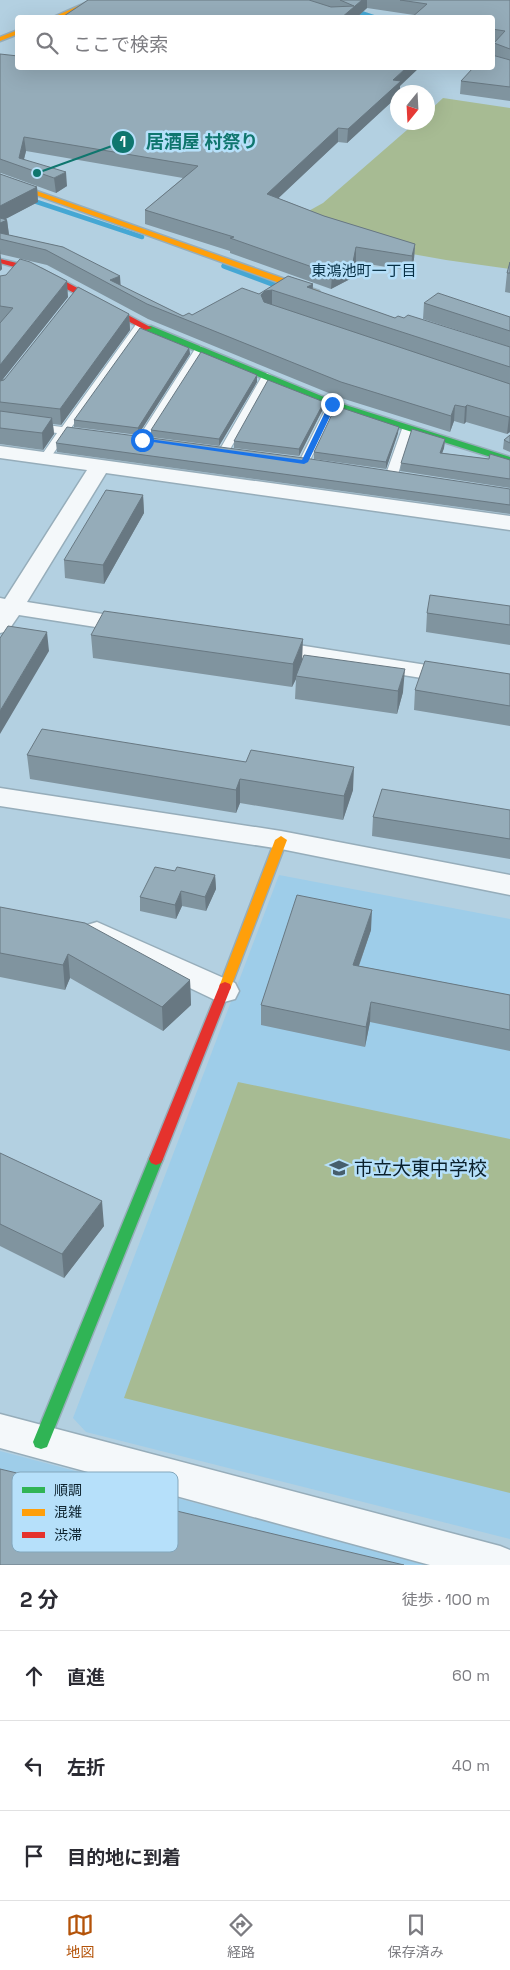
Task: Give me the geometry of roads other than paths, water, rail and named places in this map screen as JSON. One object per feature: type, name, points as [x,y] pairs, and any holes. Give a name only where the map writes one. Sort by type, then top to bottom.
[{"type":"street","points":[[61,15],[97,0]]},
{"type":"street","points":[[0,39],[15,33]]},
{"type":"street","points":[[0,180],[327,296]]},
{"type":"street","points":[[0,261],[12,272],[39,271],[76,296],[140,325],[332,404],[408,430],[510,460]]},
{"type":"street","points":[[0,452],[510,523]]},
{"type":"street","points":[[100,466],[4,613],[158,630]]},
{"type":"street","points":[[246,644],[510,685]]},
{"type":"street","points":[[0,797],[280,840],[510,885]]},
{"type":"street","points":[[41,1442],[224,990],[280,840]]},
{"type":"street","points":[[68,927],[98,932],[224,990]]},
{"type":"street","points":[[0,1430],[153,1472]]},
{"type":"street","points":[[178,1479],[500,1565]]},
{"type":"lane","points":[[44,459],[140,325]]},
{"type":"lane","points":[[142,440],[200,349]]},
{"type":"lane","points":[[224,452],[267,376]]},
{"type":"lane","points":[[305,462],[332,404]]},
{"type":"lane","points":[[0,422],[93,434]]},
{"type":"lane","points":[[392,475],[408,430]]},
{"type":"waterway","points":[[352,10],[367,15]]},
{"type":"waterway","points":[[28,199],[142,237]]},
{"type":"waterway","points":[[224,266],[283,288]]},
{"type":"place","name":"居酒屋 村祭り","points":[[37,173]]},
{"type":"place","name":"市立大東中学校","points":[[339,1168]]},
{"type":"district","name":"東鴻池町一丁目","points":[[364,271]]}]
